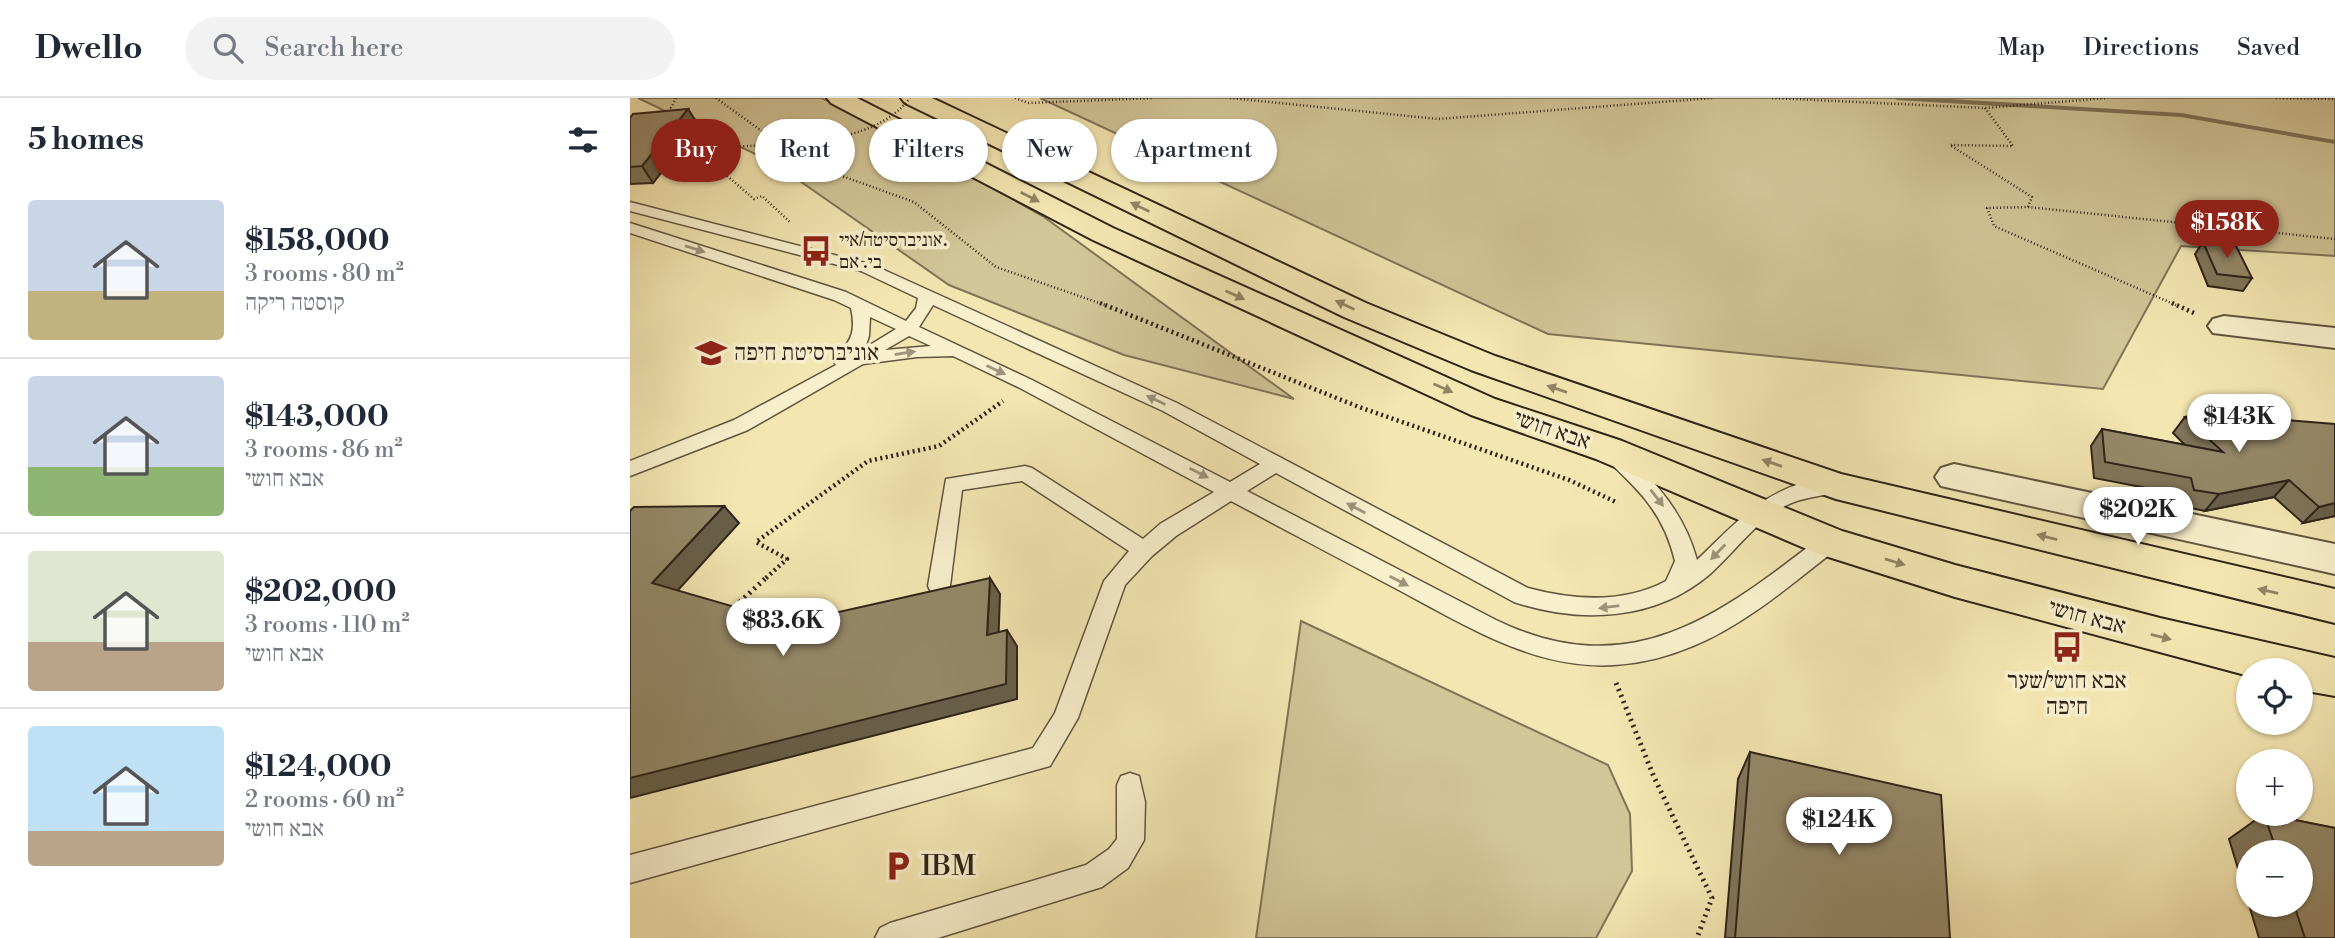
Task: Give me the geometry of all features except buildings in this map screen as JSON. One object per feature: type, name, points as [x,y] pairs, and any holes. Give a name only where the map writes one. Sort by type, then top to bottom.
[{"type":"main road","name":"אבא חושי","points":[[839,98],[1115,240],[1483,407],[1609,450],[1830,542],[1955,581],[2251,658]]},
{"type":"main road","name":"אבא חושי","points":[[912,98],[1368,315],[1483,363],[1836,486],[2335,606]]},
{"type":"main road","name":"אבא חושי","points":[[2313,672],[2335,677]]},
{"type":"street","points":[[2224,326],[2335,338]]},
{"type":"street","points":[[1954,477],[2335,559]]},
{"type":"lane","points":[[630,206],[867,268],[1170,407],[1274,465],[1532,599],[1565,607],[1603,608],[1629,604],[1674,587],[1702,568],[1758,512],[1776,499],[1796,491],[1836,486]]},
{"type":"lane","points":[[630,228],[840,296],[1026,384],[1516,640],[1557,652],[1605,654],[1668,644],[1701,632],[1830,542]]},
{"type":"lane","points":[[630,469],[741,425],[816,385],[908,329],[925,309],[927,296]]},
{"type":"lane","points":[[816,385],[847,358],[862,336],[864,324],[859,305]]},
{"type":"lane","points":[[854,361],[917,351],[957,352]]},
{"type":"lane","points":[[1609,450],[1655,494],[1675,523],[1686,561],[1674,587]]},
{"type":"lane","points":[[630,869],[1041,758],[1066,718],[1115,582],[1144,550],[1168,530],[1274,465]]},
{"type":"lane","points":[[939,586],[953,484],[1025,473],[1144,550]]},
{"type":"lane","points":[[890,938],[1092,877],[1116,864],[1127,849],[1133,834],[1130,785]]},
{"type":"path","points":[[676,98],[671,108],[676,114]]},
{"type":"path","points":[[716,98],[806,163],[914,202],[996,267],[1125,312],[1359,407],[1569,480],[1618,503]]},
{"type":"path","points":[[741,146],[815,141],[850,134],[896,115],[912,98]]},
{"type":"path","points":[[1015,98],[1028,103],[1154,98]]},
{"type":"path","points":[[1230,98],[1438,119],[1713,98]]},
{"type":"path","points":[[1772,98],[1985,108],[2107,98]]},
{"type":"path","points":[[2276,98],[2335,99]]},
{"type":"path","points":[[1985,108],[2013,146],[1950,145],[2032,197],[2028,207]]},
{"type":"path","points":[[687,118],[691,119]]},
{"type":"path","points":[[734,182],[754,199],[762,196],[792,223],[762,241]]},
{"type":"path","points":[[2224,326],[1994,226],[1987,208],[2028,207],[2335,239]]},
{"type":"path","points":[[724,616],[787,559],[756,542],[868,461],[939,446],[1026,384]]},
{"type":"path","points":[[1605,654],[1654,777],[1712,898],[1697,938]]},
{"type":"shaded area","points":[[638,98],[821,98],[867,116],[872,119],[869,119],[869,182],[983,182],[1044,217],[1294,399],[1124,355],[949,285],[801,182],[855,182],[855,119],[755,119],[755,154],[741,147],[741,119],[682,119]]},
{"type":"shaded area","points":[[1040,98],[2335,98],[2335,256],[2181,246],[2103,389],[1548,334],[1221,182],[1277,182],[1277,119],[1111,119],[1111,131],[1097,124],[1097,119],[1085,119]]},
{"type":"shaded area","points":[[1301,621],[1608,765],[1630,814],[1632,871],[1596,938],[1256,938]]},
{"type":"waterway","points":[[1897,98],[2181,115],[2335,142]]},
{"type":"place","name":"אוניברסיטה/איי. בי. אם","points":[[816,251]]},
{"type":"place","name":"אוניברסיטת חיפה","points":[[711,353]]},
{"type":"place","name":"אבא חושי/שער חיפה","points":[[2067,647]]},
{"type":"place","name":"IBM","points":[[898,866]]}]
